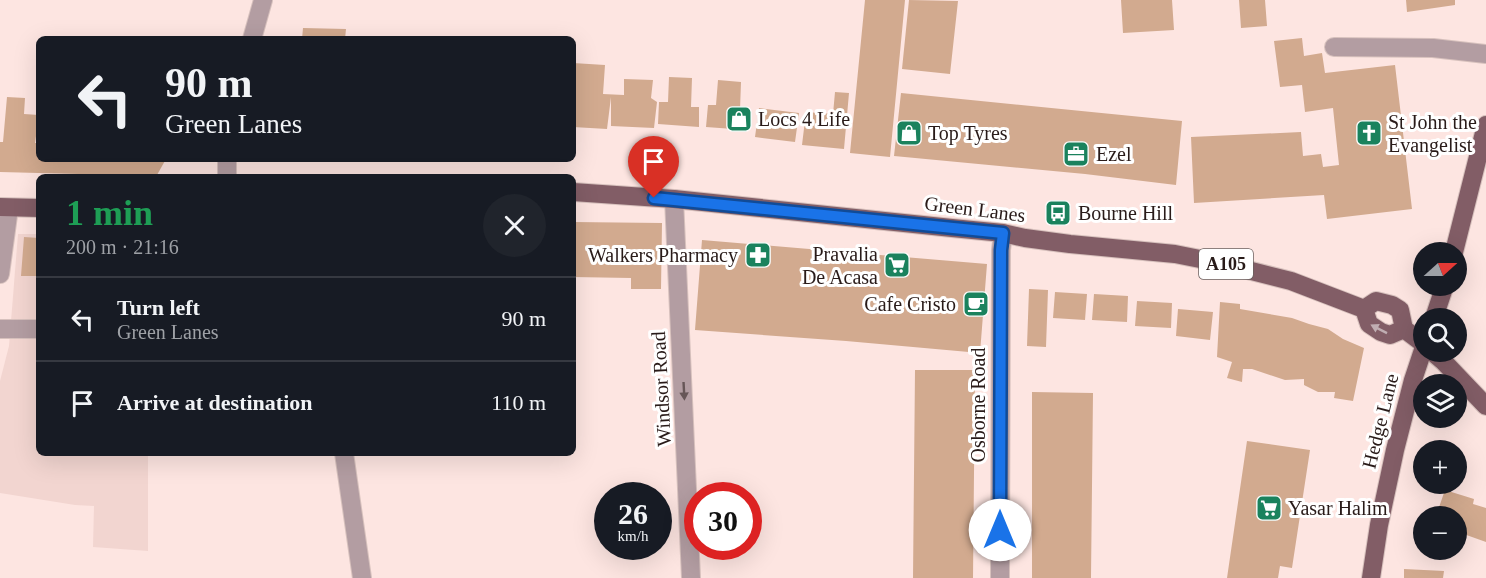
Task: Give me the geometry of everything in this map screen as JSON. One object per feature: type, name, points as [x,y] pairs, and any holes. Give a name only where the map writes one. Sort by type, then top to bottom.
[{"type":"main road","points":[[1457,242],[1486,125]]},
{"type":"main road","name":"Green Lanes","points":[[576,192],[674,199],[1003,233],[1070,244],[1175,255],[1220,263],[1291,281],[1364,309]]},
{"type":"main road","points":[[5,208],[36,208]]},
{"type":"main road","points":[[1404,329],[1390,334],[1381,332],[1369,324],[1364,309],[1376,302],[1392,304],[1400,310],[1404,329],[1413,337]]},
{"type":"main road","name":"Hedge Lane","points":[[1371,578],[1379,525],[1395,450],[1419,362]]},
{"type":"main road","points":[[1444,362],[1486,406]]},
{"type":"street","points":[[253,36],[263,0]]},
{"type":"street","points":[[1334,47],[1433,48],[1486,54]]},
{"type":"street","name":"Windsor Road","points":[[674,199],[692,578]]},
{"type":"street","points":[[0,274],[5,208]]},
{"type":"street","name":"Osborne Road","points":[[1000,578],[1001,250],[1003,233]]},
{"type":"street","points":[[0,329],[36,329]]},
{"type":"street","points":[[344,456],[362,578]]},
{"type":"shaded area","points":[[18,234],[36,234],[36,456],[148,456],[148,551],[93,547],[94,506],[0,493],[0,381],[9,346]]},
{"type":"building","points":[[865,0],[905,0],[890,157],[850,153]]},
{"type":"building","points":[[909,0],[958,1],[950,74],[902,69]]},
{"type":"building","points":[[1121,0],[1172,0],[1174,30],[1123,33]]},
{"type":"building","points":[[1239,0],[1265,0],[1267,26],[1241,28]]},
{"type":"building","points":[[1406,0],[1455,0],[1455,5],[1407,12]]},
{"type":"building","points":[[303,28],[346,29],[345,36],[302,36]]},
{"type":"building","name":"St John the Evangelist","points":[[1302,38],[1304,56],[1322,53],[1325,73],[1395,65],[1412,209],[1327,219],[1324,195],[1194,203],[1191,137],[1301,132],[1303,156],[1321,154],[1323,167],[1339,165],[1333,108],[1305,112],[1302,85],[1280,87],[1274,41]]},
{"type":"building","points":[[576,63],[605,65],[603,94],[624,95],[624,79],[653,80],[651,98],[657,102],[654,128],[611,126],[611,97],[607,129],[576,127]]},
{"type":"building","points":[[669,77],[692,78],[691,107],[699,107],[699,127],[658,124],[659,102],[668,102]]},
{"type":"building","points":[[718,80],[741,82],[740,110],[748,111],[747,130],[706,127],[708,105],[716,105]]},
{"type":"building","points":[[835,92],[849,93],[844,149],[802,145],[806,112],[833,114]]},
{"type":"building","points":[[901,93],[1182,121],[1176,185],[894,156]]},
{"type":"building","points":[[7,97],[25,98],[24,114],[36,115],[36,162],[164,162],[158,174],[0,172],[0,142],[3,142]]},
{"type":"building","points":[[759,108],[799,113],[795,142],[755,137]]},
{"type":"building","points":[[576,222],[662,223],[661,289],[631,289],[631,278],[576,277]]},
{"type":"building","points":[[24,237],[36,238],[36,276],[21,276]]},
{"type":"building","points":[[702,240],[987,264],[980,353],[695,330]]},
{"type":"building","points":[[1029,289],[1048,290],[1046,347],[1027,346]]},
{"type":"building","points":[[1055,292],[1087,294],[1085,320],[1053,318]]},
{"type":"building","points":[[1094,294],[1128,296],[1127,322],[1092,320]]},
{"type":"building","points":[[1137,301],[1172,303],[1171,328],[1135,326]]},
{"type":"building","points":[[1220,302],[1240,304],[1240,309],[1292,318],[1328,329],[1343,339],[1364,348],[1353,401],[1334,398],[1335,392],[1318,392],[1304,385],[1304,379],[1285,380],[1252,369],[1243,369],[1242,382],[1227,378],[1232,362],[1217,357]]},
{"type":"building","points":[[1178,309],[1213,312],[1210,340],[1176,336]]},
{"type":"building","points":[[915,370],[975,370],[973,578],[913,578]]},
{"type":"building","points":[[1032,392],[1093,393],[1091,578],[1032,578]]},
{"type":"building","name":"Yasar Halim","points":[[1247,441],[1310,450],[1292,568],[1280,566],[1278,578],[1227,578]]},
{"type":"building","points":[[1444,494],[1458,494],[1474,499],[1473,504],[1486,508],[1486,542],[1467,535],[1467,506],[1439,506]]},
{"type":"building","points":[[1404,569],[1444,571],[1443,578],[1404,578]]},
{"type":"place","name":"Locs 4 Life","points":[[739,119]]},
{"type":"place","name":"Top Tyres","points":[[909,133]]},
{"type":"place","name":"St John the Evangelist","points":[[1369,133]]},
{"type":"place","name":"Ezel","points":[[1076,154]]},
{"type":"place","name":"Bourne Hill","points":[[1058,213]]},
{"type":"place","name":"Walkers Pharmacy","points":[[758,255]]},
{"type":"place","name":"Pravalia De Acasa","points":[[897,265]]},
{"type":"place","name":"Cafe Cristo","points":[[976,304]]},
{"type":"place","name":"Yasar Halim","points":[[1269,508]]},
{"type":"route","points":[[654,198],[1003,233],[1001,250],[1000,530]]}]
